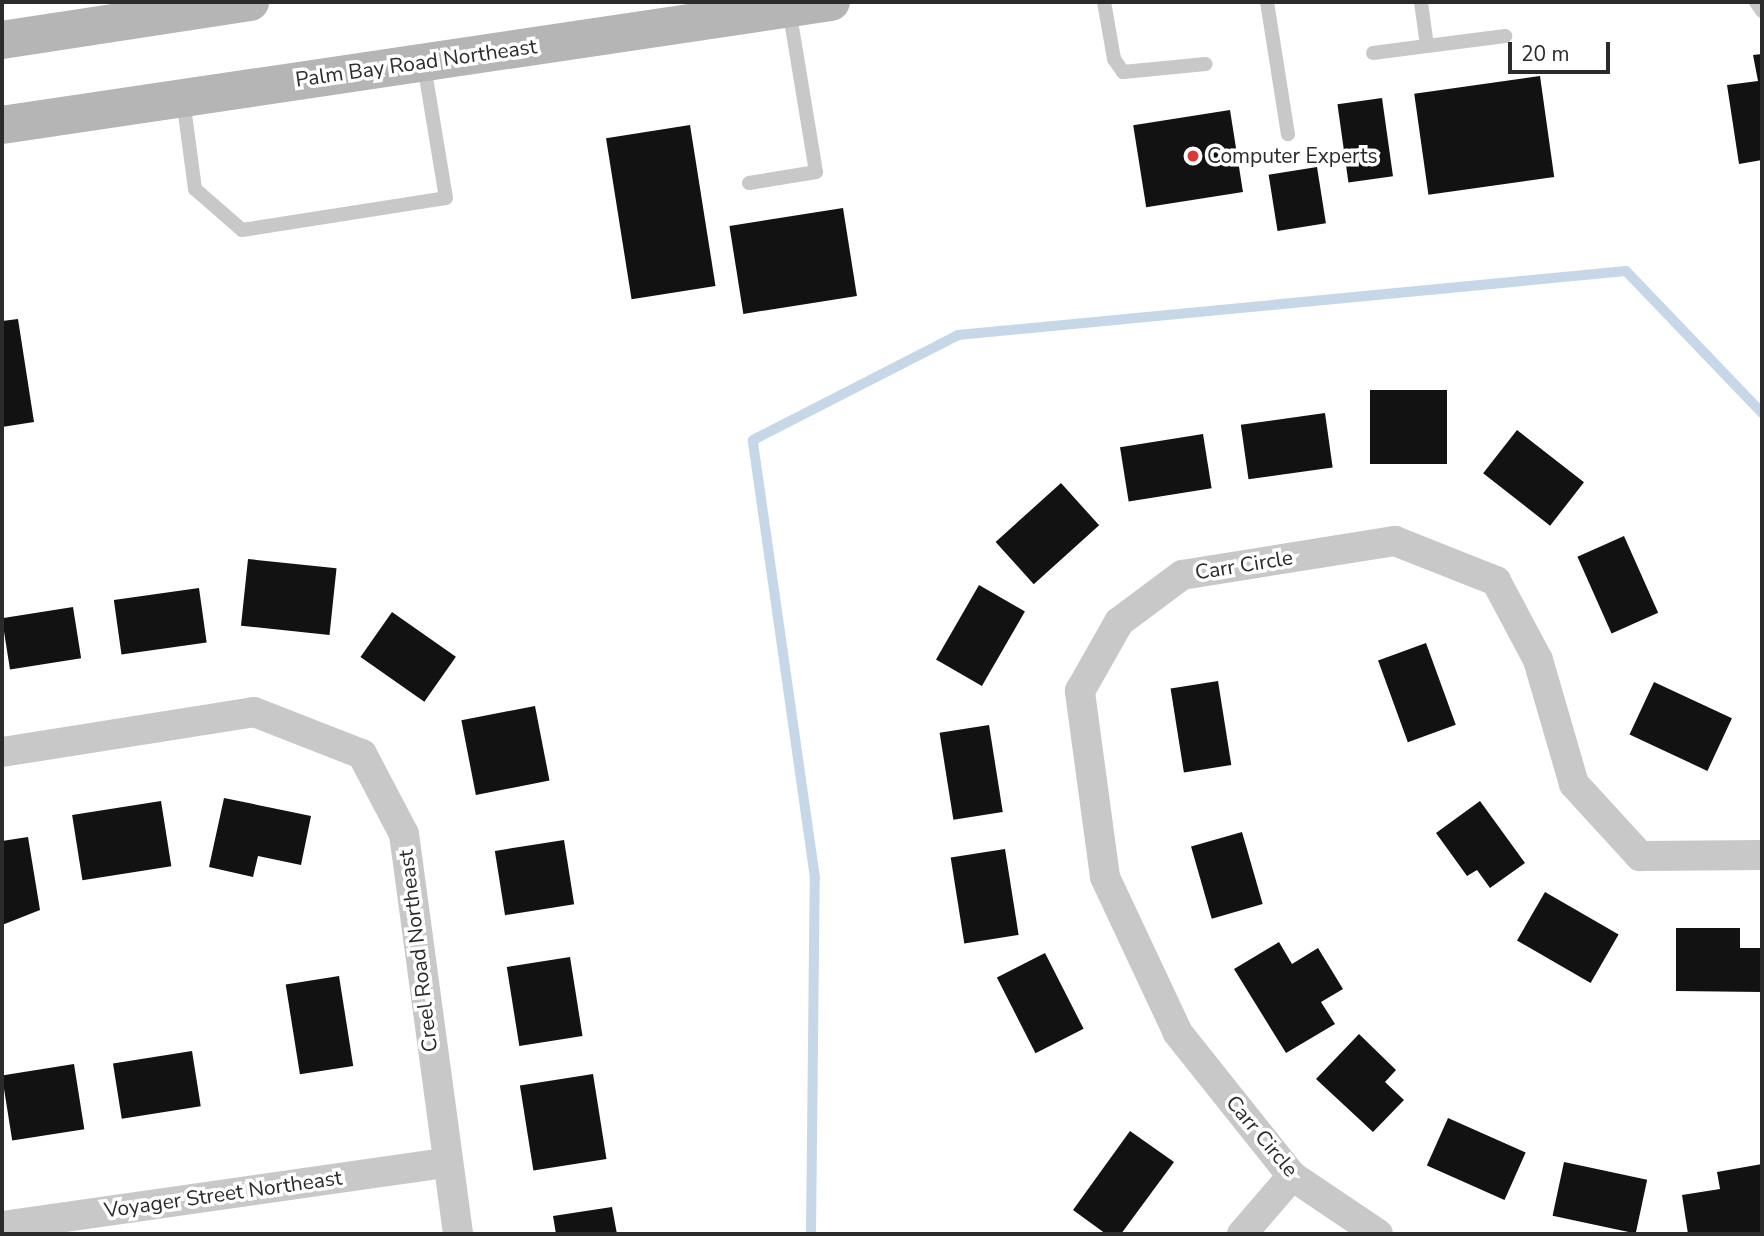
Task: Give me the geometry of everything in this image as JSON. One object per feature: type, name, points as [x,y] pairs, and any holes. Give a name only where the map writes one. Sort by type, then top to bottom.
[{"type":"main road","points":[[2,40],[250,2]]},
{"type":"main road","name":"Palm Bay Road Northeast","points":[[2,125],[831,2]]},
{"type":"street","name":"Carr Circle","points":[[1367,1231],[1292,1176],[1178,1033],[1105,877],[1080,691],[1119,622],[1182,575],[1395,541],[1496,581],[1538,660],[1574,784],[1640,856],[1762,855]]},
{"type":"street","name":"Creel Road Northeast","points":[[2,752],[254,712],[362,754],[404,834],[444,1163],[458,1234]]},
{"type":"street","name":"Voyager Street Northeast","points":[[2,1226],[444,1163]]},
{"type":"street","points":[[1242,1234],[1292,1176]]},
{"type":"lane","points":[[1104,2],[1114,59],[1123,72],[1206,64]]},
{"type":"lane","points":[[1267,2],[1288,134]]},
{"type":"lane","points":[[1421,2],[1427,46]]},
{"type":"lane","points":[[1756,2],[1762,11]]},
{"type":"lane","points":[[749,183],[816,172],[789,8]]},
{"type":"lane","points":[[1373,53],[1505,36]]},
{"type":"lane","points":[[183,98],[195,188],[242,230],[446,198],[424,62]]},
{"type":"building","points":[[1762,54],[1762,160],[1739,164],[1727,85],[1758,81],[1753,55]]},
{"type":"building","points":[[1540,76],[1554,177],[1428,195],[1414,94]]},
{"type":"building","points":[[1382,98],[1393,176],[1348,182],[1337,104]]},
{"type":"building","points":[[1230,110],[1243,192],[1146,207],[1133,125]]},
{"type":"building","points":[[690,125],[715,286],[632,299],[606,138]]},
{"type":"building","points":[[1317,167],[1326,223],[1278,231],[1269,175]]},
{"type":"building","points":[[843,208],[857,296],[743,314],[729,226]]},
{"type":"building","points":[[18,319],[34,422],[2,427],[2,321]]},
{"type":"building","points":[[1370,390],[1447,390],[1447,464],[1370,464]]},
{"type":"building","points":[[1325,413],[1333,467],[1248,479],[1241,425]]},
{"type":"building","points":[[1517,430],[1584,482],[1550,526],[1483,473]]},
{"type":"building","points":[[1203,434],[1212,488],[1129,501],[1120,447]]},
{"type":"building","points":[[1061,483],[1099,525],[1034,584],[996,542]]},
{"type":"building","points":[[1624,536],[1658,613],[1612,633],[1577,557]]},
{"type":"building","points":[[248,559],[337,568],[330,635],[241,626]]},
{"type":"building","points":[[979,585],[1025,612],[982,686],[936,659]]},
{"type":"building","points":[[199,588],[207,642],[121,654],[114,600]]},
{"type":"building","points":[[73,607],[81,658],[10,670],[2,618]]},
{"type":"building","points":[[392,612],[456,657],[424,702],[360,657]]},
{"type":"building","points":[[1426,643],[1456,725],[1408,742],[1378,660]]},
{"type":"building","points":[[1218,681],[1231,765],[1184,772],[1171,689]]},
{"type":"building","points":[[1654,682],[1732,718],[1707,771],[1629,735]]},
{"type":"building","points":[[535,706],[550,781],[476,795],[461,720]]},
{"type":"building","points":[[989,725],[1003,812],[953,820],[940,733]]},
{"type":"building","points":[[224,798],[311,816],[301,865],[258,856],[253,877],[209,867]]},
{"type":"building","points":[[161,801],[171,866],[82,880],[72,815]]},
{"type":"building","points":[[1480,801],[1525,863],[1490,888],[1477,870],[1467,876],[1436,833]]},
{"type":"building","points":[[1242,832],[1263,904],[1212,919],[1191,847]]},
{"type":"building","points":[[28,837],[40,910],[2,925],[2,841]]},
{"type":"building","points":[[564,840],[574,904],[505,915],[495,851]]},
{"type":"building","points":[[1005,849],[1019,935],[964,944],[951,858]]},
{"type":"building","points":[[1545,892],[1619,934],[1591,983],[1517,940]]},
{"type":"building","points":[[1676,928],[1740,928],[1740,948],[1762,948],[1762,992],[1676,991]]},
{"type":"building","points":[[1279,942],[1292,964],[1318,948],[1343,989],[1321,1002],[1335,1024],[1286,1053],[1234,969]]},
{"type":"building","points":[[1045,953],[1084,1029],[1035,1053],[997,978]]},
{"type":"building","points":[[570,957],[583,1036],[519,1046],[507,967]]},
{"type":"building","points":[[339,976],[353,1066],[300,1074],[286,984]]},
{"type":"building","points":[[1359,1034],[1396,1070],[1385,1082],[1404,1100],[1373,1132],[1316,1079]]},
{"type":"building","points":[[192,1051],[201,1106],[122,1119],[113,1064]]},
{"type":"building","points":[[74,1064],[84,1129],[12,1141],[2,1075]]},
{"type":"building","points":[[593,1074],[606,1159],[533,1171],[520,1086]]},
{"type":"building","points":[[1448,1118],[1526,1153],[1505,1200],[1427,1166]]},
{"type":"building","points":[[1130,1131],[1174,1162],[1121,1234],[1106,1234],[1073,1210]]},
{"type":"building","points":[[1564,1162],[1647,1180],[1636,1233],[1553,1216]]},
{"type":"building","points":[[1762,1164],[1762,1234],[1688,1234],[1682,1195],[1720,1189],[1717,1172]]},
{"type":"building","points":[[612,1207],[617,1234],[556,1234],[553,1216]]},
{"type":"waterway","points":[[811,1234],[815,878],[753,440],[958,335],[1626,271],[1762,413]]},
{"type":"place","name":"Computer Experts","points":[[1193,156]]}]
